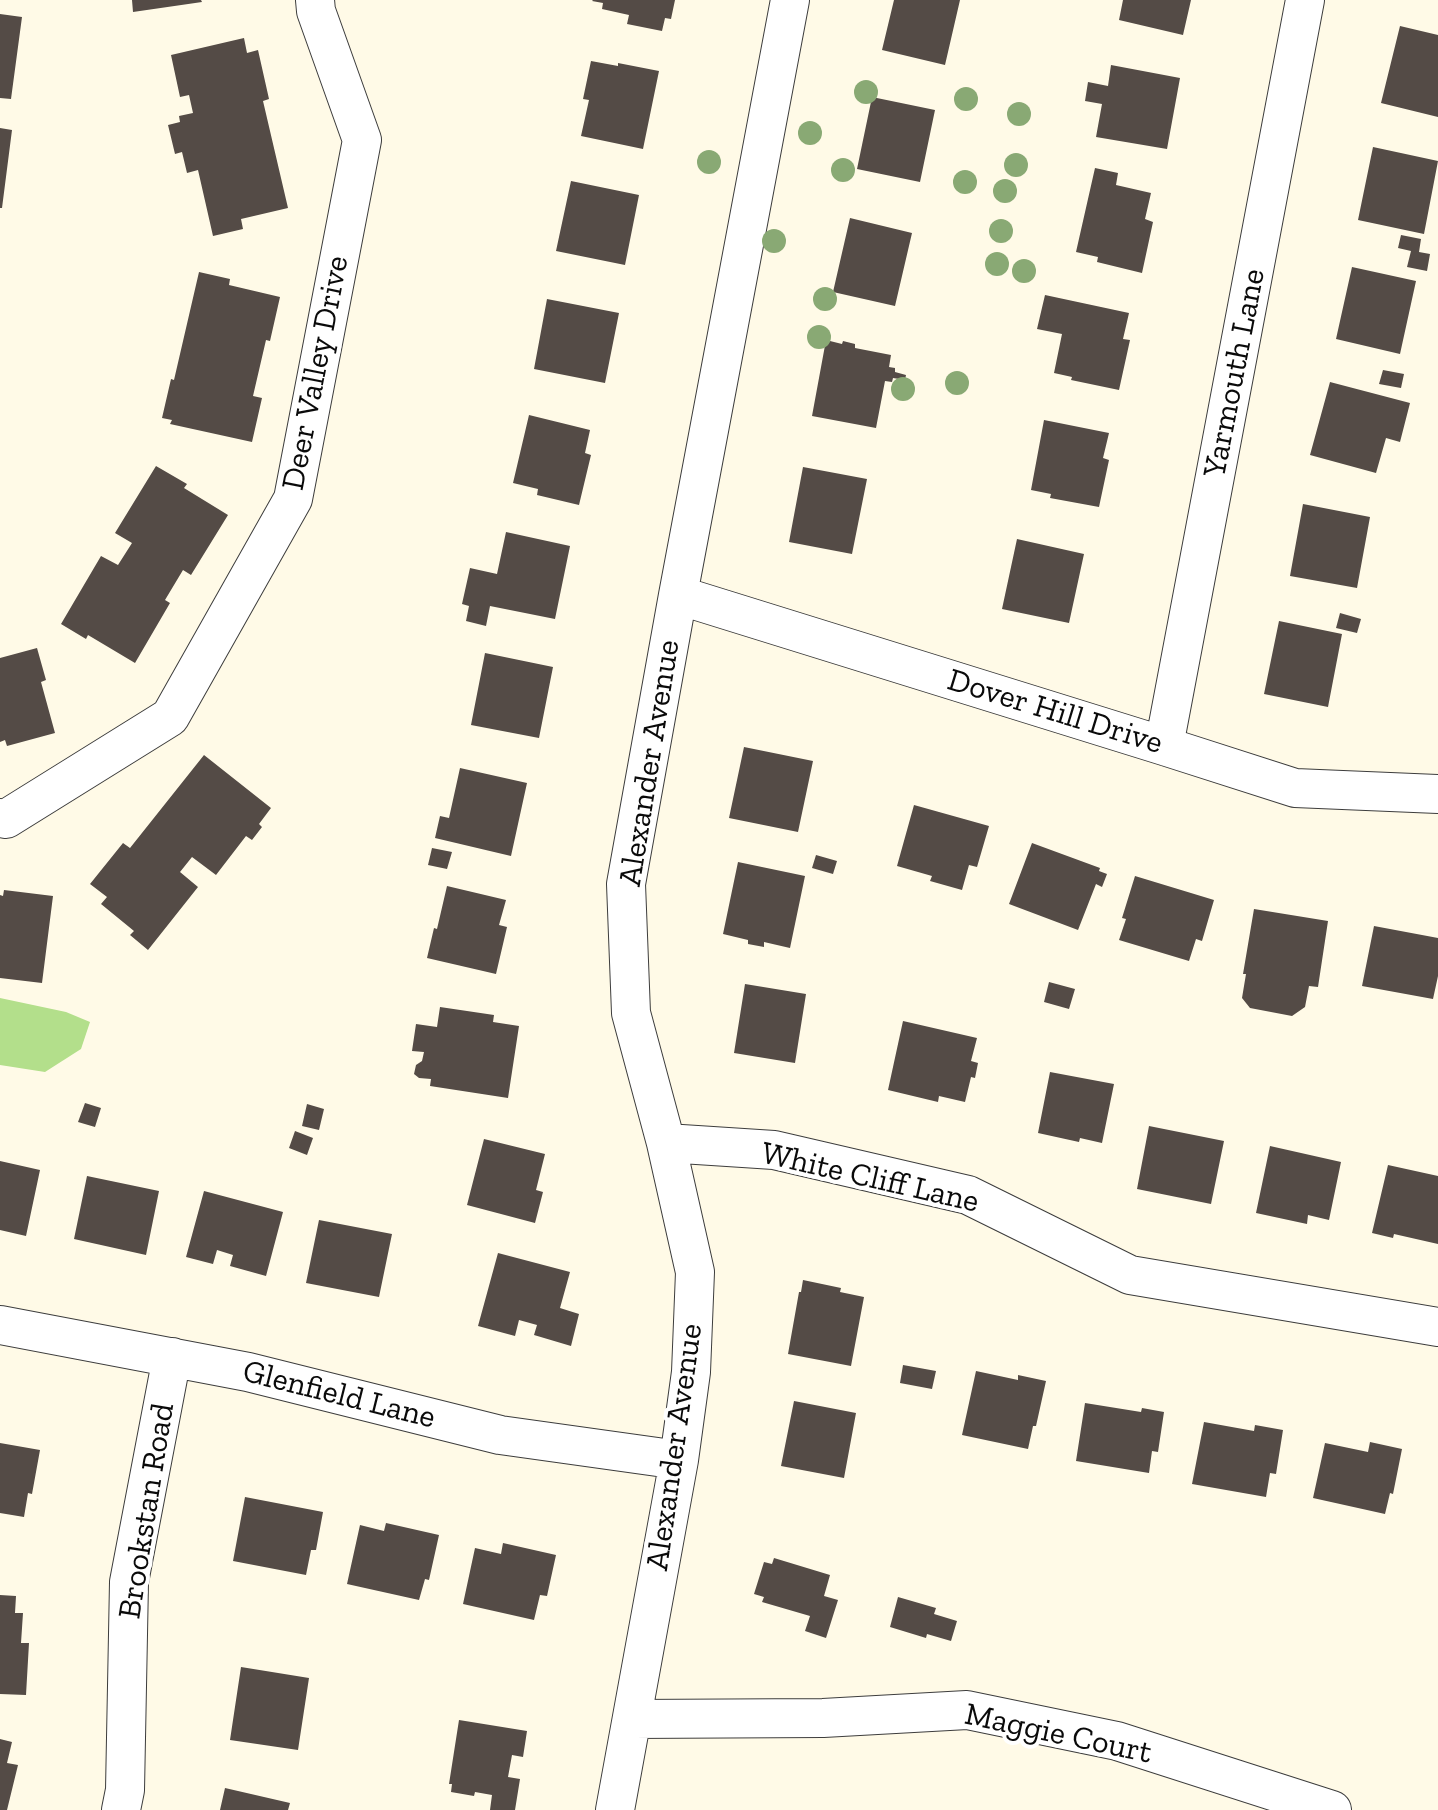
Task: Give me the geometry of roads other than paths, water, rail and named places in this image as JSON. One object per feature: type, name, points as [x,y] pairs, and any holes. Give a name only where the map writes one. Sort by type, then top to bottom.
[{"type":"street","name":"Deer Valley Drive","points":[[0,818],[6,819],[170,717],[293,499],[362,140],[316,11],[315,0]]},
{"type":"street","name":"Alexander Avenue","points":[[615,1810],[679,1460],[691,1372],[695,1272],[666,1143],[631,1013],[626,884],[790,0]]},
{"type":"street","name":"Yarmouth Lane","points":[[1164,746],[1305,0]]},
{"type":"street","name":"Dover Hill Drive","points":[[678,595],[1295,788],[1438,794]]},
{"type":"street","name":"White Cliff Lane","points":[[666,1143],[774,1150],[968,1195],[1130,1275],[1438,1327]]},
{"type":"street","name":"Glenfield Lane","points":[[0,1325],[248,1372],[500,1435],[679,1460]]},
{"type":"street","name":"Brookstan Road","points":[[121,1810],[125,1790],[129,1582],[172,1357]]},
{"type":"street","name":"Maggie Court","points":[[632,1719],[823,1718],[967,1710],[1117,1741],[1332,1810]]}]
